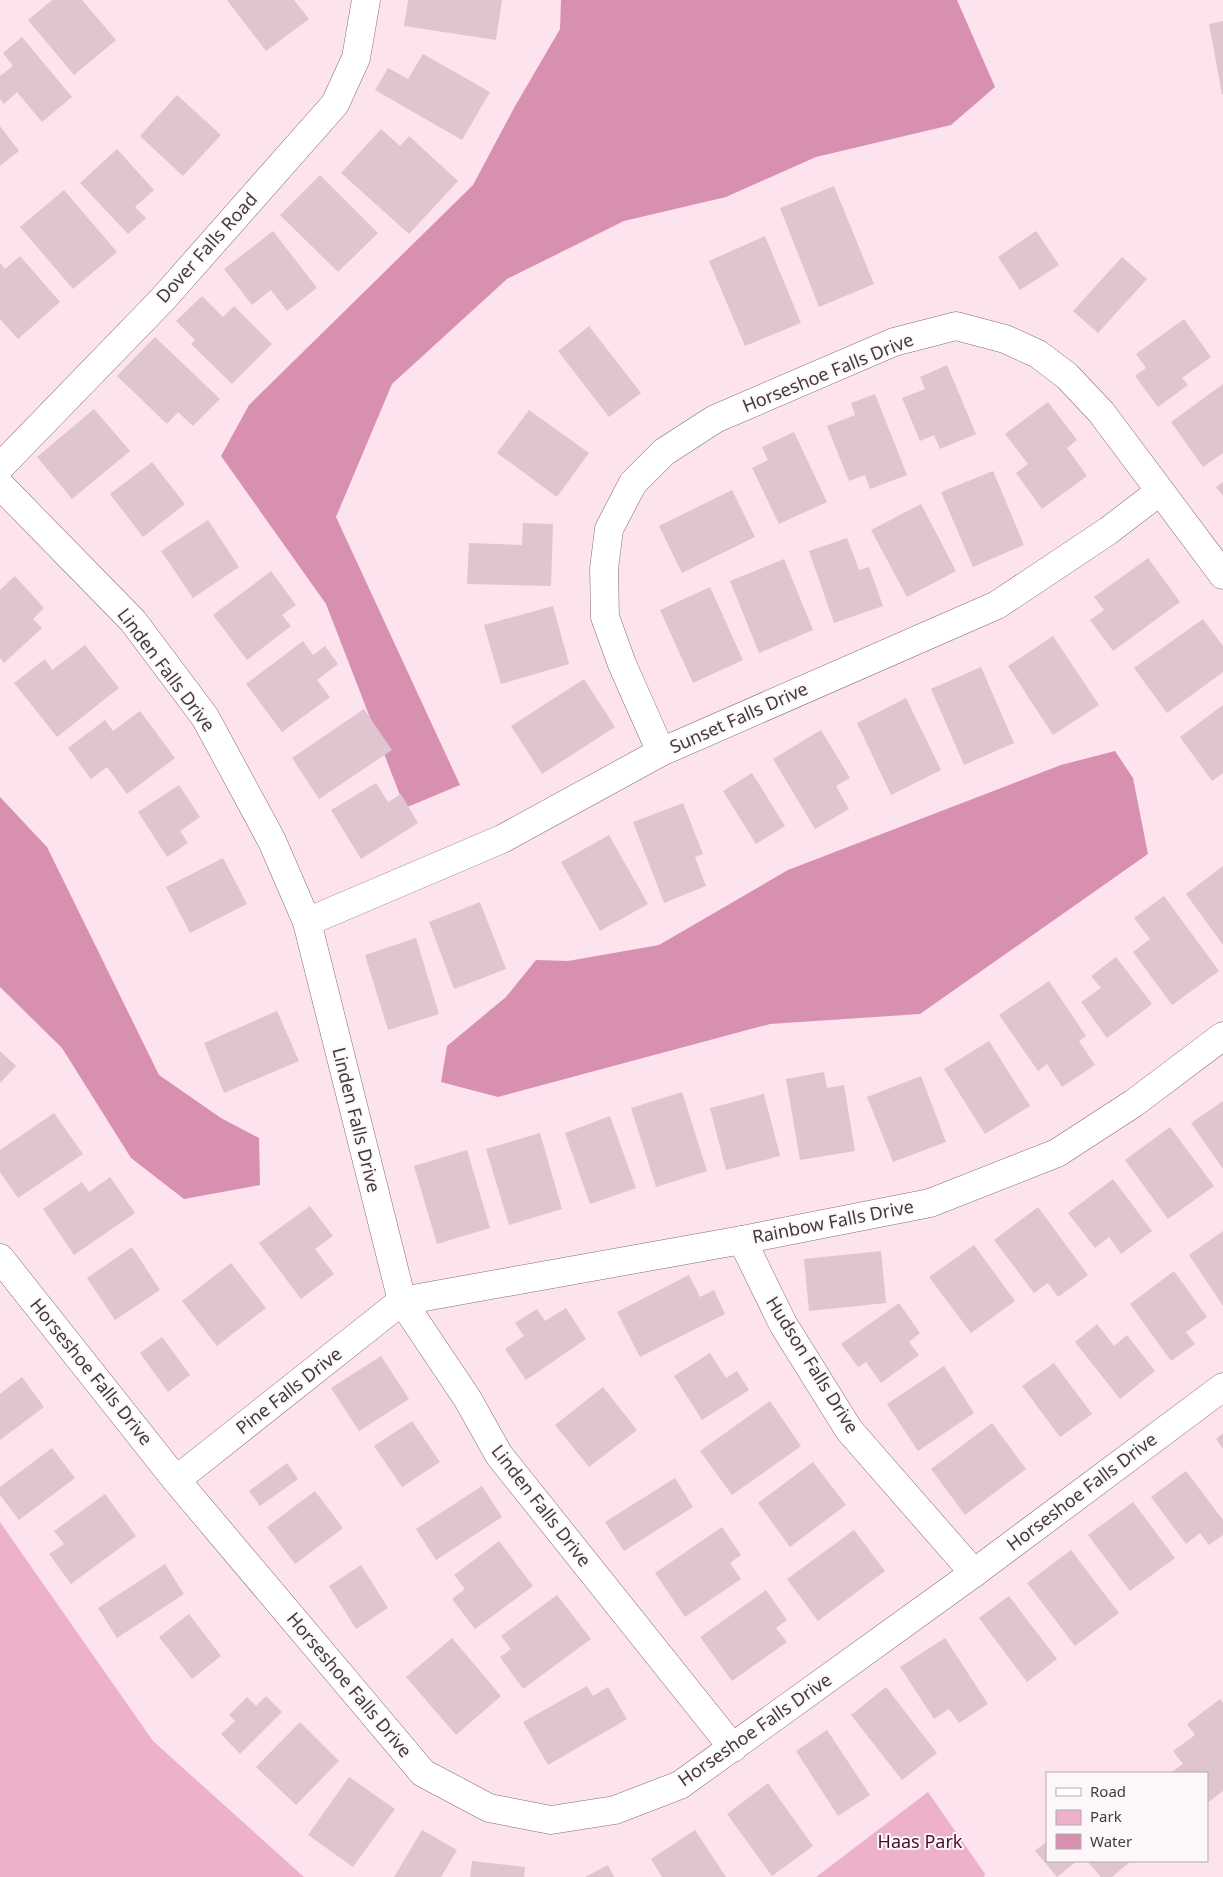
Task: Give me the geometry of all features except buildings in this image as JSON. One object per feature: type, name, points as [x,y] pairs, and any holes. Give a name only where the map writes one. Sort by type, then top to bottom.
[{"type":"street","name":"Dover Falls Road","points":[[0,468],[162,300],[334,104],[356,58],[366,0]]},
{"type":"street","name":"Horseshoe Falls Drive","points":[[661,752],[622,664],[605,617],[604,569],[609,529],[632,483],[664,452],[715,419],[894,342],[956,326],[1005,339],[1038,354],[1067,376],[1101,412],[1223,575]]},
{"type":"street","name":"Linden Falls Drive","points":[[0,485],[134,621],[205,717],[272,841],[307,922],[402,1301],[466,1398],[499,1456],[733,1748]]},
{"type":"street","name":"Sunset Falls Drive","points":[[307,922],[502,839],[661,752],[996,605],[1108,532],[1160,492]]},
{"type":"street","name":"Rainbow Falls Drive","points":[[402,1301],[742,1240],[930,1203],[1057,1153],[1134,1103],[1223,1036]]},
{"type":"street","name":"Hudson Falls Drive","points":[[742,1240],[783,1324],[849,1430],[974,1573]]},
{"type":"street","name":"Horseshoe Falls Drive","points":[[0,1258],[176,1480],[423,1773],[489,1808],[551,1820],[615,1810],[680,1785],[974,1573],[1223,1387]]},
{"type":"street","name":"Pine Falls Drive","points":[[176,1480],[402,1301]]},
{"type":"green space","points":[[0,1522],[153,1741],[304,1877],[0,1877]]},
{"type":"green space","name":"Haas Park","points":[[928,1792],[985,1874],[984,1877],[816,1877]]},
{"type":"water","points":[[561,0],[957,0],[995,87],[951,125],[816,157],[726,197],[624,221],[507,279],[392,384],[336,517],[460,785],[405,808],[326,604],[221,456],[249,405],[473,185],[514,108],[560,29]]},
{"type":"water","points":[[1115,751],[1133,778],[1148,854],[920,1014],[770,1024],[498,1097],[441,1082],[447,1046],[506,997],[536,960],[568,961],[659,945],[788,870],[1061,765]]},
{"type":"water","points":[[0,797],[47,847],[159,1075],[221,1118],[259,1138],[260,1185],[184,1199],[131,1158],[62,1048],[0,987]]}]
